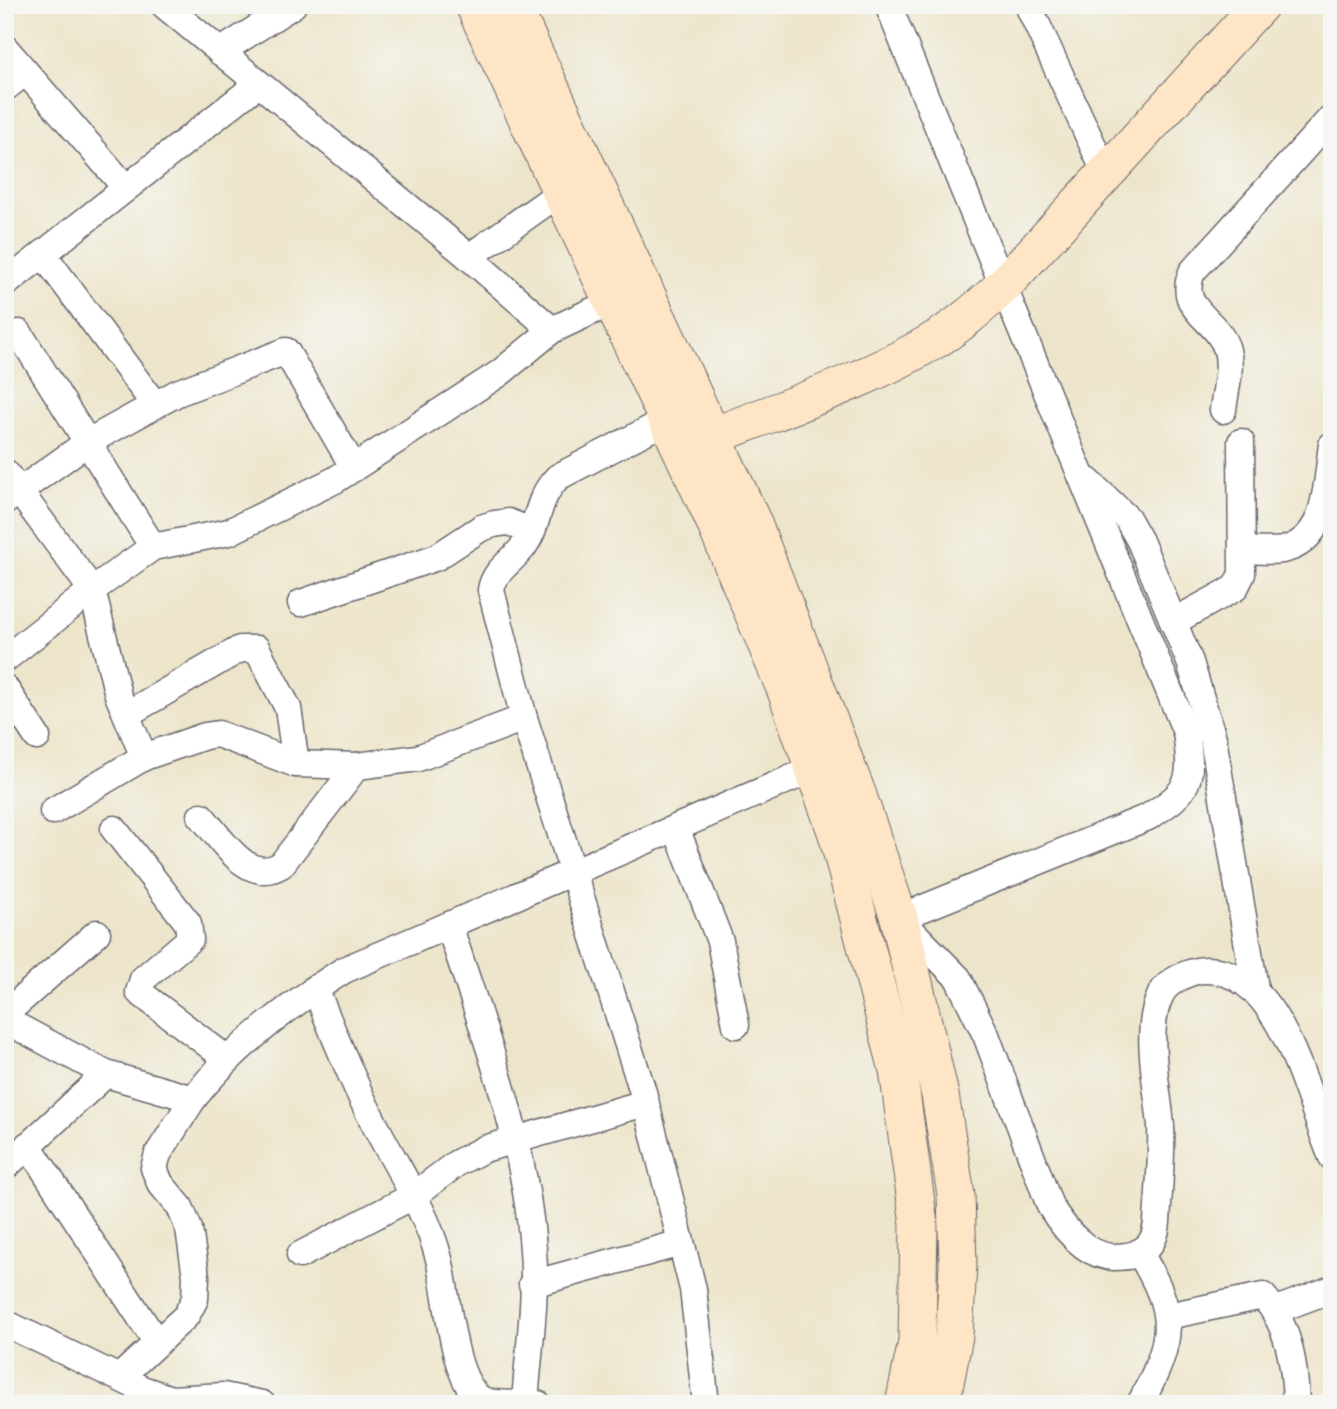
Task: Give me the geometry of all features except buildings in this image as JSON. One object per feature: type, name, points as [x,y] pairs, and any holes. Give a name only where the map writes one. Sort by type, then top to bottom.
[{"type":"main road","points":[[474,5],[713,518],[786,691],[836,834],[898,1070],[919,1224],[918,1342],[904,1404]]},
{"type":"main road","points":[[512,5],[710,437],[752,521],[857,793],[899,918],[940,1096],[956,1195],[958,1265],[954,1336],[941,1404]]},
{"type":"main road","points":[[710,437],[882,368],[928,344],[967,318],[1004,285],[1260,5]]},
{"type":"street","points":[[164,5],[469,257],[552,330]]},
{"type":"street","points":[[220,52],[293,5]]},
{"type":"street","points":[[888,5],[1186,732],[1191,774],[1184,791],[1149,817],[899,918],[958,978],[986,1035],[1050,1206],[1061,1224],[1081,1243],[1107,1257],[1131,1257],[1148,1246],[1157,1228],[1161,1128],[1152,1042],[1161,992],[1178,978],[1203,969],[1229,971],[1255,988],[1279,1022],[1332,1157]]},
{"type":"street","points":[[1028,5],[1106,174]]},
{"type":"street","points":[[5,48],[15,80],[126,188]]},
{"type":"street","points":[[5,284],[258,84]]},
{"type":"street","points":[[1223,410],[1229,357],[1227,347],[1190,302],[1187,284],[1192,272],[1332,117]]},
{"type":"street","points":[[469,257],[561,192]]},
{"type":"street","points":[[43,254],[155,405]]},
{"type":"street","points":[[5,659],[92,590],[153,547],[229,532],[335,480],[500,373],[552,330],[612,302]]},
{"type":"street","points":[[19,333],[153,547]]},
{"type":"street","points":[[144,757],[118,695],[92,590],[10,488],[177,393],[286,351],[354,468]]},
{"type":"street","points":[[667,420],[558,477],[546,489],[526,544],[493,577],[491,590],[524,718],[645,1103],[693,1289],[706,1404]]},
{"type":"street","points":[[1173,622],[1235,588],[1242,574],[1241,442]]},
{"type":"street","points":[[1243,550],[1281,550],[1299,544],[1312,533],[1321,513],[1332,445]]},
{"type":"street","points":[[1082,475],[1127,518],[1140,541],[1201,694],[1213,738],[1255,988]]},
{"type":"street","points":[[301,603],[437,557],[481,528],[509,522],[531,531]]},
{"type":"street","points":[[127,714],[240,649],[257,649],[288,708],[296,764]]},
{"type":"street","points":[[5,688],[37,737]]},
{"type":"street","points":[[53,811],[144,757],[205,736],[218,734],[296,764],[357,766],[418,758],[524,718]]},
{"type":"street","points":[[201,816],[247,867],[259,872],[272,871],[281,865],[357,766]]},
{"type":"street","points":[[120,1377],[186,1316],[195,1299],[196,1276],[189,1229],[180,1207],[160,1183],[154,1168],[158,1154],[193,1099],[228,1059],[315,988],[344,970],[813,769]]},
{"type":"street","points":[[676,828],[720,941],[736,1025]]},
{"type":"street","points":[[114,829],[188,923],[191,932],[190,939],[143,979],[139,992],[228,1059]]},
{"type":"street","points":[[315,988],[370,1115],[413,1196],[438,1256],[456,1353],[469,1386],[477,1397],[491,1403],[530,1403],[534,1250],[505,1100],[449,925]]},
{"type":"street","points":[[5,1014],[97,933]]},
{"type":"street","points":[[5,1020],[106,1074],[193,1099]]},
{"type":"street","points":[[5,1167],[106,1074]]},
{"type":"street","points":[[300,1255],[413,1196],[457,1163],[514,1138],[645,1103]]},
{"type":"street","points":[[28,1145],[157,1343]]},
{"type":"street","points":[[532,1284],[681,1243]]},
{"type":"street","points":[[1139,1252],[1159,1285],[1168,1316],[1156,1373],[1140,1404]]},
{"type":"street","points":[[1276,1310],[1332,1289]]},
{"type":"street","points":[[1168,1316],[1263,1296],[1276,1310],[1293,1359],[1296,1404]]},
{"type":"street","points":[[5,1324],[170,1401],[223,1395],[262,1404]]}]
